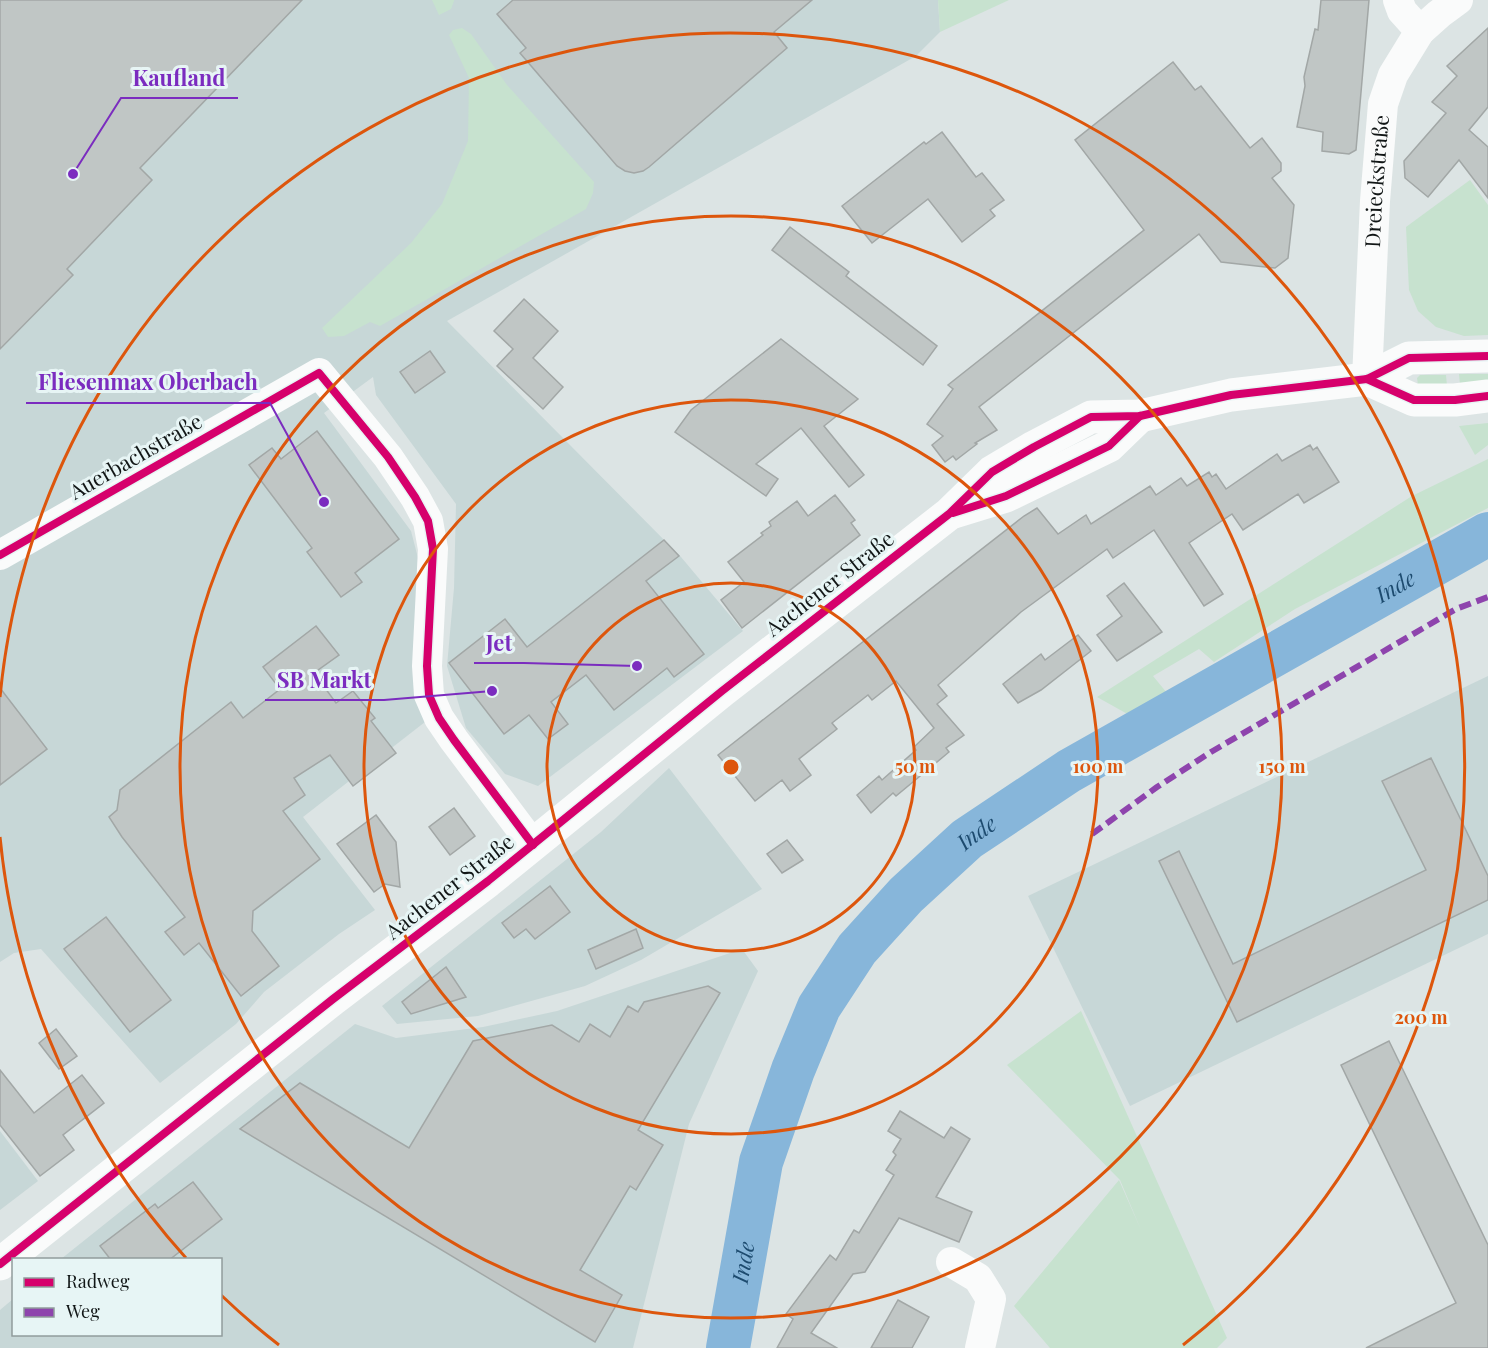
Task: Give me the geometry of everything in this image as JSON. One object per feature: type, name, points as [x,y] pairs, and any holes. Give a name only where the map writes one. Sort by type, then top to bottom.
[{"type":"main road","points":[[1367,379],[1410,358],[1488,356]]},
{"type":"main road","points":[[1367,379],[1414,400],[1455,400],[1488,396]]},
{"type":"main road","name":"Aachener Straße","points":[[0,1264],[333,999],[533,845],[722,691],[949,514],[992,472],[1091,417],[1140,416],[1232,395],[1367,379]]},
{"type":"street","points":[[1398,0],[1402,11],[1420,31]]},
{"type":"street","name":"Dreieckstraße","points":[[1367,379],[1375,201],[1383,104],[1393,75],[1420,31],[1458,0]]},
{"type":"street","name":"Auerbachstraße","points":[[0,555],[320,373],[388,458],[415,497],[428,521],[433,549],[427,666],[429,695],[439,718],[454,740],[533,845]]},
{"type":"street","points":[[951,1262],[978,1278],[991,1299],[980,1348]]},
{"type":"shaded area","points":[[0,0],[938,0],[940,32],[916,56],[447,321],[681,557],[743,631],[538,786],[505,774],[466,728],[447,666],[454,588],[456,504],[376,395],[373,377],[324,413],[411,531],[418,558],[425,722],[303,817],[375,910],[339,934],[264,992],[236,1024],[160,1083],[41,949],[14,953],[0,962]]},
{"type":"shaded area","points":[[1488,676],[1488,934],[1130,1106],[1028,896]]},
{"type":"shaded area","points":[[669,768],[762,889],[641,960],[585,986],[478,1016],[397,1024],[382,1006],[601,832]]},
{"type":"shaded area","points":[[742,949],[758,971],[689,1124],[633,1348],[0,1348],[0,1310],[12,1300],[12,1336],[222,1336],[222,1258],[62,1258],[355,1024],[396,1038],[483,1027],[557,1011]]},
{"type":"shaded area","points":[[0,1131],[38,1181],[0,1210]]},
{"type":"green space","points":[[432,0],[454,1],[451,9],[439,15]]},
{"type":"green space","points":[[938,0],[1009,0],[940,32]]},
{"type":"green space","points":[[462,28],[471,34],[507,85],[594,182],[593,193],[586,209],[380,326],[370,322],[344,336],[328,337],[322,328],[411,243],[442,204],[468,141],[469,78],[449,35],[453,30]]},
{"type":"green space","points":[[1470,180],[1488,205],[1488,335],[1464,336],[1436,327],[1418,311],[1409,290],[1406,227]]},
{"type":"green space","points":[[1459,374],[1488,374],[1488,384],[1460,385]]},
{"type":"green space","points":[[1420,375],[1446,375],[1447,386],[1418,385],[1417,378]]},
{"type":"green space","points":[[1488,423],[1488,445],[1475,455],[1459,426]]},
{"type":"green space","points":[[1488,459],[1488,508],[1295,609],[1214,662],[1199,649],[1153,676],[1167,693],[1131,716],[1097,697],[1412,496]]},
{"type":"green space","points":[[1081,1011],[1227,1338],[1217,1348],[1050,1348],[1014,1306],[1119,1180],[1141,1230],[1120,1180],[1007,1065]]},
{"type":"building","points":[[0,0],[302,0],[140,168],[152,180],[67,269],[73,275],[0,349]]},
{"type":"building","points":[[513,0],[812,0],[774,32],[787,48],[649,167],[634,173],[617,166],[520,53],[526,48],[497,14]]},
{"type":"building","points":[[1321,0],[1369,0],[1356,150],[1349,154],[1322,151],[1323,132],[1297,127],[1305,86],[1304,77],[1315,29],[1318,30]]},
{"type":"building","points":[[1488,28],[1488,107],[1469,130],[1488,147],[1488,198],[1459,160],[1428,197],[1405,178],[1404,161],[1446,113],[1432,102],[1457,76],[1447,66]]},
{"type":"building","points":[[1173,62],[1195,90],[1201,86],[1250,148],[1262,138],[1281,163],[1281,171],[1272,178],[1294,205],[1288,258],[1275,268],[1221,262],[1199,234],[979,407],[997,430],[975,443],[977,444],[956,460],[953,456],[945,462],[932,445],[943,436],[927,424],[953,389],[948,385],[1144,230],[1075,140]]},
{"type":"building","points":[[942,132],[976,177],[982,173],[1004,200],[990,210],[995,216],[962,242],[928,199],[872,243],[842,206],[924,142],[926,144]]},
{"type":"building","points":[[790,227],[849,272],[846,276],[937,346],[923,365],[772,250]]},
{"type":"building","points":[[524,299],[558,331],[533,358],[563,387],[543,409],[497,366],[513,349],[494,331]]},
{"type":"building","points":[[781,339],[858,399],[824,426],[864,475],[849,487],[801,428],[756,464],[778,479],[766,496],[675,432],[691,410]]},
{"type":"building","points":[[430,351],[445,372],[415,393],[400,372]]},
{"type":"building","points":[[317,431],[399,539],[355,573],[362,582],[341,597],[307,552],[312,548],[249,465],[272,448],[281,459]]},
{"type":"building","points":[[1310,445],[1313,450],[1317,447],[1339,482],[1304,503],[1298,494],[1243,530],[1232,514],[1189,543],[1223,594],[1204,606],[1154,530],[1113,558],[1107,549],[1021,612],[938,685],[947,696],[937,704],[964,735],[946,748],[949,752],[896,796],[893,793],[871,813],[857,795],[879,776],[882,780],[916,750],[914,747],[934,728],[896,681],[872,700],[868,695],[832,723],[837,729],[799,759],[811,775],[790,791],[782,780],[755,801],[718,755],[1037,508],[1058,534],[1086,515],[1091,524],[1150,486],[1156,495],[1181,478],[1187,486],[1209,472],[1212,477],[1216,474],[1226,489],[1277,454],[1282,461]]},
{"type":"building","points":[[835,495],[855,520],[851,523],[860,535],[742,628],[721,600],[744,582],[728,562],[763,535],[761,533],[771,526],[769,522],[797,501],[808,516]]},
{"type":"building","points":[[664,540],[679,556],[646,581],[704,654],[674,677],[667,668],[614,710],[586,675],[551,702],[568,724],[548,739],[529,715],[504,734],[449,663],[505,619],[527,647]]},
{"type":"building","points":[[1124,583],[1162,632],[1117,661],[1097,635],[1122,616],[1107,596]]},
{"type":"building","points":[[316,626],[339,655],[314,673],[336,703],[353,691],[375,718],[371,721],[396,753],[353,786],[330,755],[294,778],[305,795],[283,811],[320,859],[253,911],[252,931],[279,966],[241,996],[199,943],[184,955],[165,932],[185,917],[109,817],[117,810],[120,790],[231,702],[243,718],[280,689],[263,667]]},
{"type":"building","points":[[1078,635],[1091,651],[1041,690],[1018,703],[1003,684],[1041,654],[1045,660]]},
{"type":"building","points":[[0,688],[47,749],[0,785]]},
{"type":"building","points":[[1431,758],[1488,876],[1488,900],[1237,1022],[1159,861],[1179,851],[1233,964],[1426,870],[1382,781]]},
{"type":"building","points":[[454,808],[475,836],[450,855],[429,827]]},
{"type":"building","points":[[376,815],[396,842],[400,887],[385,884],[374,892],[337,844]]},
{"type":"building","points":[[787,840],[803,860],[782,873],[767,854]]},
{"type":"building","points":[[550,886],[570,912],[535,939],[526,929],[514,938],[502,923]]},
{"type":"building","points":[[106,917],[171,1000],[130,1032],[64,949]]},
{"type":"building","points":[[636,929],[643,948],[596,969],[588,950]]},
{"type":"building","points":[[446,967],[466,997],[411,1014],[402,1002]]},
{"type":"building","points":[[708,986],[720,993],[638,1130],[663,1145],[636,1190],[630,1186],[580,1270],[622,1295],[595,1342],[240,1129],[300,1083],[409,1148],[473,1041],[552,1025],[579,1042],[590,1024],[610,1037],[628,1006],[638,1012],[644,1002]]},
{"type":"building","points":[[56,1029],[77,1056],[59,1069],[39,1043]]},
{"type":"building","points":[[1389,1041],[1488,1245],[1488,1348],[1366,1348],[1456,1303],[1341,1065]]},
{"type":"building","points":[[0,1070],[34,1113],[82,1075],[104,1103],[63,1135],[74,1150],[40,1176],[0,1125]]},
{"type":"building","points":[[900,1111],[944,1138],[951,1127],[970,1139],[936,1197],[972,1212],[959,1242],[899,1218],[865,1272],[853,1274],[811,1333],[837,1348],[777,1348],[793,1319],[786,1314],[830,1255],[836,1260],[854,1230],[859,1233],[894,1175],[886,1170],[896,1155],[893,1152],[901,1139],[888,1131]]},
{"type":"building","points":[[193,1182],[222,1219],[172,1258],[109,1258],[100,1246],[155,1204],[158,1208]]},
{"type":"building","points":[[898,1300],[929,1317],[912,1348],[871,1348]]},
{"type":"waterway","name":"Inde","points":[[728,1348],[761,1162],[793,1070],[819,1007],[857,949],[906,895],[967,839],[1069,771],[1488,534]]},
{"type":"marked path","points":[[1092,834],[1157,787],[1211,752],[1456,609],[1488,597]]},
{"type":"cycle path","points":[[0,1264],[333,999],[488,881],[722,691],[949,514],[992,472],[1091,417],[1140,416],[1231,395],[1367,379],[1409,358],[1488,356]]},
{"type":"cycle path","points":[[0,555],[319,373],[388,457],[428,521],[433,549],[427,666],[429,695],[439,718],[454,740],[533,845]]},
{"type":"cycle path","points":[[1367,379],[1414,400],[1455,400],[1488,396]]},
{"type":"cycle path","points":[[953,513],[1006,496],[1109,446],[1140,416]]},
{"type":"place","name":"Kaufland","points":[[73,174]]},
{"type":"place","name":"Fliesenmax Oberbach","points":[[324,502]]},
{"type":"place","name":"Jet","points":[[637,666]]},
{"type":"place","name":"SB Markt","points":[[492,691]]}]
